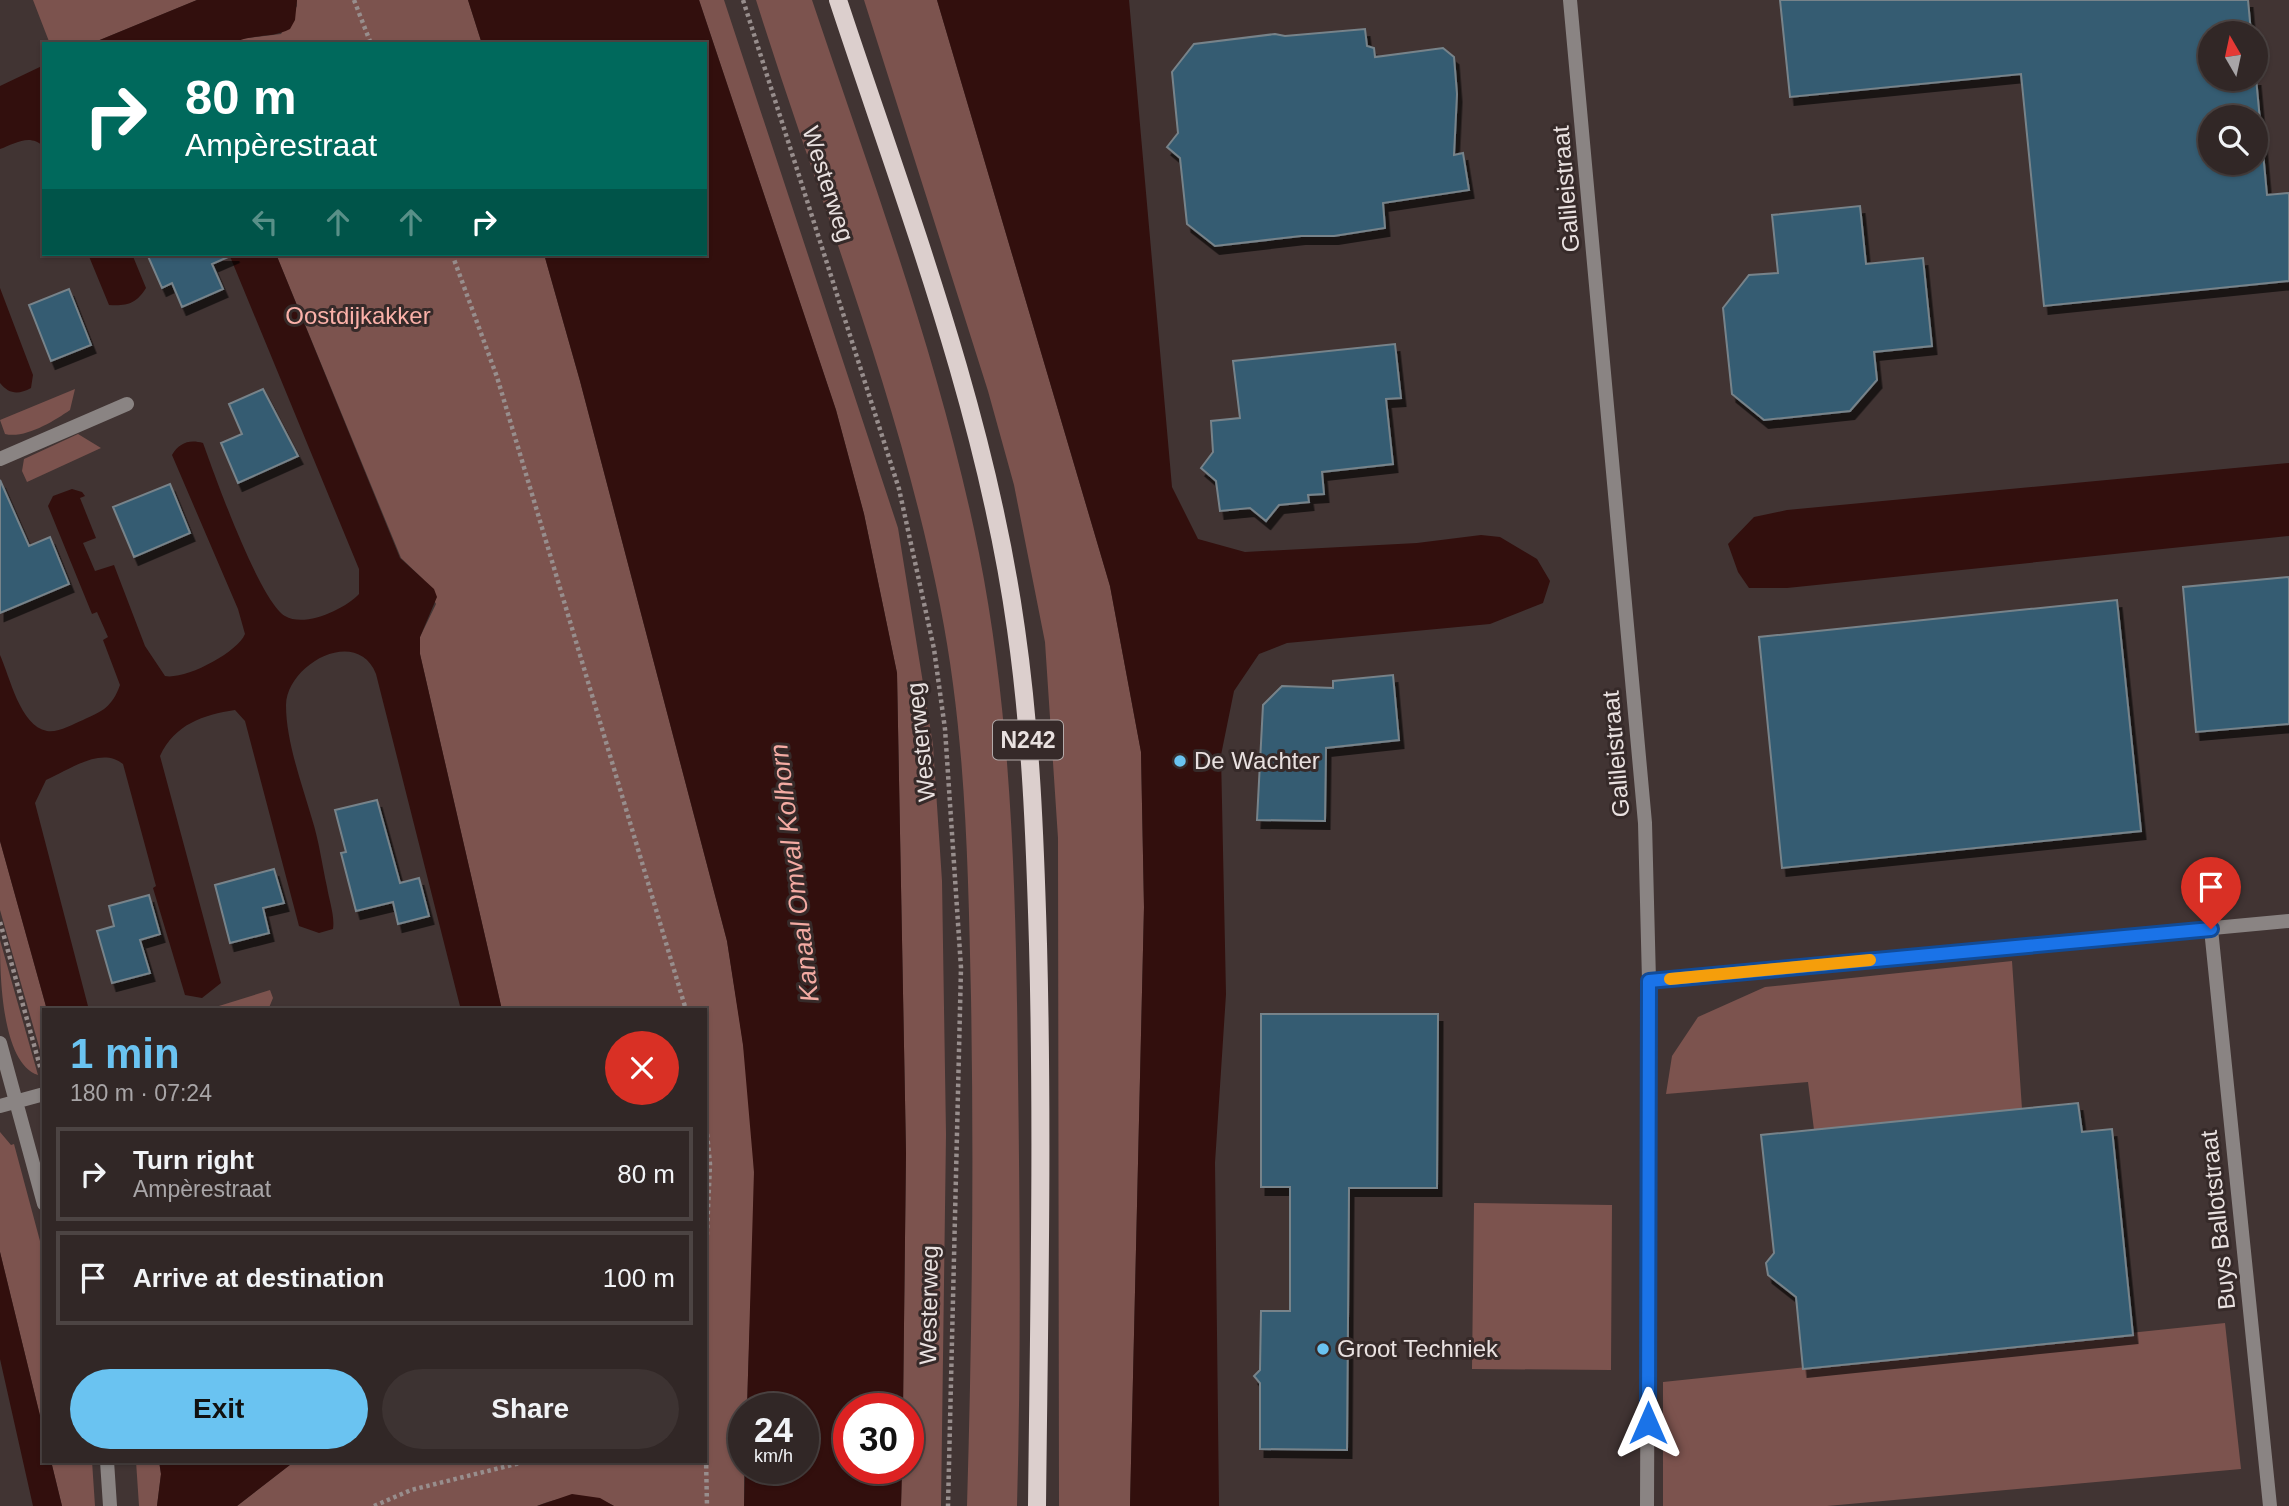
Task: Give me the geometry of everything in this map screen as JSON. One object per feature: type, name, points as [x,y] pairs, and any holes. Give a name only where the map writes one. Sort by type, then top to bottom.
[{"type":"main road","name":"N242","points":[[838,0],[963,384],[996,520],[1016,627],[1035,831],[1042,1088],[1037,1506]]},
{"type":"street","name":"Galileistraat","points":[[1570,0],[1645,823],[1649,981],[1647,1506]]},
{"type":"street","points":[[0,458],[127,404]]},
{"type":"street","points":[[1649,981],[2289,921]]},
{"type":"street","name":"Buys Ballotstraat","points":[[2211,929],[2270,1506]]},
{"type":"street","points":[[0,1043],[42,1197]]},
{"type":"street","points":[[0,1106],[42,1094]]},
{"type":"street","points":[[107,1463],[110,1506]]},
{"type":"path","points":[[354,0],[370,42]]},
{"type":"path","name":"Westerweg","points":[[743,0],[899,489],[934,649],[944,715],[953,803],[961,968],[948,1506]]},
{"type":"path","points":[[453,256],[497,377],[685,1008]]},
{"type":"path","points":[[0,922],[42,1074]]},
{"type":"path","points":[[707,1133],[710,1164],[707,1232]]},
{"type":"path","points":[[374,1506],[411,1490],[520,1463]]},
{"type":"path","points":[[706,1463],[707,1506]]},
{"type":"green space","points":[[33,0],[197,0],[95,42],[49,42]]},
{"type":"green space","points":[[297,0],[468,0],[481,42],[235,42],[240,39],[281,34],[297,6]]},
{"type":"green space","points":[[699,0],[724,0],[898,528],[933,745],[942,881],[946,1134],[941,1506],[901,1506],[902,1484],[924,1484],[924,1393],[903,1393],[906,1153],[897,673],[864,514],[836,410]]},
{"type":"green space","points":[[756,0],[812,0],[926,343],[979,553],[1006,748],[1014,878],[1020,1290],[1017,1506],[967,1506],[972,1251],[969,898],[964,800],[949,654],[923,528],[903,451],[856,300]]},
{"type":"green space","points":[[864,0],[937,0],[1110,586],[1141,752],[1144,907],[1130,1506],[1059,1506],[1058,838],[1045,642],[1014,485],[988,391]]},
{"type":"green space","name":"Oostdijkakker","points":[[277,256],[545,256],[727,941],[749,1087],[754,1174],[748,1393],[728,1393],[728,1484],[744,1484],[744,1506],[614,1506],[596,1499],[576,1497],[537,1506],[237,1506],[292,1463],[707,1463],[707,1008],[502,1008],[420,654],[420,637],[436,604],[423,579],[401,558]]},
{"type":"green space","points":[[75,389],[70,410],[30,432],[5,434],[0,420]]},
{"type":"green space","points":[[78,434],[101,448],[27,482],[22,471],[24,459]]},
{"type":"green space","points":[[0,841],[46,1008],[42,1008],[42,1057],[0,910]]},
{"type":"green space","points":[[0,940],[38,1075],[26,1067],[16,1053],[10,1036],[2,994]]},
{"type":"green space","points":[[2012,961],[2022,1109],[1814,1130],[1808,1082],[1666,1094],[1672,1056],[1698,1017],[1765,987]]},
{"type":"green space","points":[[270,990],[273,998],[269,1008],[212,1008]]},
{"type":"green space","points":[[0,1132],[11,1145],[14,1144],[42,1249],[42,1424],[0,1252]]},
{"type":"green space","points":[[1474,1203],[1612,1205],[1611,1370],[1472,1369]]},
{"type":"green space","points":[[2225,1323],[2241,1469],[1827,1506],[1663,1506],[1663,1382]]},
{"type":"green space","points":[[51,1463],[92,1463],[95,1506],[62,1506]]},
{"type":"green space","points":[[136,1463],[159,1463],[161,1474],[157,1506],[139,1506]]},
{"type":"water","points":[[197,0],[297,0],[295,20],[290,29],[276,34],[237,42],[95,42]]},
{"type":"water","name":"Kanaal Omval Kolhorn","points":[[468,0],[699,0],[836,410],[864,514],[897,673],[906,1153],[903,1393],[833,1393],[833,1484],[902,1484],[901,1506],[744,1506],[745,1484],[819,1484],[819,1393],[747,1393],[754,1172],[743,1045],[727,941],[545,256],[707,256],[707,42],[481,42]]},
{"type":"water","points":[[937,0],[1129,0],[1172,487],[1198,539],[1245,552],[1417,543],[1481,535],[1500,537],[1537,559],[1550,581],[1543,603],[1490,624],[1287,643],[1259,654],[1234,691],[1221,755],[1226,994],[1215,1163],[1219,1506],[1130,1506],[1144,907],[1141,752],[1110,586]]},
{"type":"water","points":[[42,66],[42,145],[28,140],[0,149],[0,86]]},
{"type":"water","points":[[89,256],[133,256],[146,288],[139,298],[130,303],[109,305]]},
{"type":"water","points":[[230,256],[277,256],[400,558],[434,589],[437,597],[420,637],[420,654],[502,1008],[460,1008],[376,674],[367,660],[354,653],[339,652],[324,656],[298,676],[289,690],[286,705],[292,748],[317,836],[333,913],[333,929],[319,933],[299,926],[245,721],[235,710],[201,718],[174,736],[160,756],[221,983],[202,998],[185,995],[153,888],[156,886],[123,764],[114,759],[95,759],[46,780],[35,803],[88,1008],[46,1008],[0,841],[0,655],[23,711],[38,727],[47,731],[65,728],[101,711],[114,698],[120,685],[103,640],[108,637],[97,612],[92,614],[48,506],[53,496],[72,489],[85,496],[80,498],[96,538],[83,543],[95,571],[114,565],[145,646],[165,676],[185,674],[209,664],[232,649],[245,634],[238,609],[172,455],[185,443],[203,443],[251,563],[263,587],[285,616],[303,620],[314,618],[335,611],[353,600],[359,594],[359,569]]},
{"type":"water","points":[[0,288],[33,375],[31,388],[22,392],[10,391],[0,383]]},
{"type":"water","points":[[2289,463],[2289,536],[1787,588],[1749,588],[1738,572],[1728,544],[1754,517],[1787,510]]},
{"type":"water","points":[[0,1252],[42,1424],[42,1463],[51,1463],[62,1506],[33,1506],[0,1359]]},
{"type":"water","points":[[159,1463],[292,1463],[237,1506],[157,1506],[161,1474]]},
{"type":"water","points":[[572,1494],[600,1498],[614,1506],[537,1506]]},
{"type":"building","points":[[1780,0],[2248,0],[2250,21],[2198,21],[2198,91],[2257,91],[2259,105],[2198,105],[2198,175],[2265,175],[2267,195],[2289,193],[2289,281],[2044,306],[2021,74],[1790,97]]},
{"type":"building","points":[[1365,29],[1367,46],[1374,48],[1375,57],[1443,48],[1454,57],[1457,94],[1454,155],[1463,153],[1469,190],[1383,203],[1385,228],[1334,236],[1301,236],[1215,246],[1187,224],[1180,158],[1167,147],[1178,133],[1172,72],[1194,44],[1275,34],[1285,36]]},
{"type":"building","points":[[1860,206],[1866,264],[1923,258],[1932,346],[1874,352],[1877,380],[1850,411],[1764,420],[1732,394],[1723,308],[1749,275],[1778,273],[1772,215]]},
{"type":"building","points":[[148,256],[230,256],[212,264],[223,289],[182,307],[172,283],[162,288]]},
{"type":"building","points":[[69,289],[91,345],[51,361],[29,305]]},
{"type":"building","points":[[1395,344],[1401,398],[1386,399],[1393,464],[1322,472],[1324,494],[1308,495],[1309,502],[1279,505],[1266,521],[1250,508],[1220,511],[1216,481],[1201,468],[1213,452],[1211,421],[1240,418],[1233,361]]},
{"type":"building","points":[[263,389],[298,456],[238,483],[221,443],[242,434],[229,404]]},
{"type":"building","points":[[0,480],[29,546],[50,537],[69,584],[0,613]]},
{"type":"building","points":[[170,484],[190,533],[134,557],[113,507]]},
{"type":"building","points":[[2289,577],[2289,724],[2196,732],[2183,587]]},
{"type":"building","points":[[2117,600],[2141,831],[1782,868],[1759,637]]},
{"type":"building","points":[[1393,675],[1399,740],[1326,748],[1325,821],[1257,820],[1263,705],[1282,686],[1333,688],[1333,681]]},
{"type":"building","points":[[377,800],[400,883],[419,878],[429,916],[398,924],[393,902],[356,911],[341,853],[346,852],[335,810]]},
{"type":"building","points":[[274,869],[284,903],[263,908],[269,933],[230,943],[215,885]]},
{"type":"building","points":[[149,895],[160,934],[140,940],[150,973],[112,983],[97,931],[114,926],[109,906]]},
{"type":"building","points":[[1261,1014],[1438,1014],[1437,1188],[1349,1188],[1347,1450],[1260,1449],[1260,1383],[1254,1376],[1260,1370],[1261,1311],[1290,1311],[1290,1187],[1261,1187]]},
{"type":"building","points":[[2078,1103],[2082,1132],[2112,1129],[2133,1335],[1803,1369],[1796,1297],[1768,1275],[1766,1263],[1774,1253],[1761,1135]]},
{"type":"slow traffic","points":[[1670,979],[1870,960]]},
{"type":"place","name":"De Wachter","points":[[1180,761]]},
{"type":"place","name":"Groot Techniek","points":[[1323,1349]]},
{"type":"route","points":[[1648,1423],[1649,981],[2211,929]]}]
